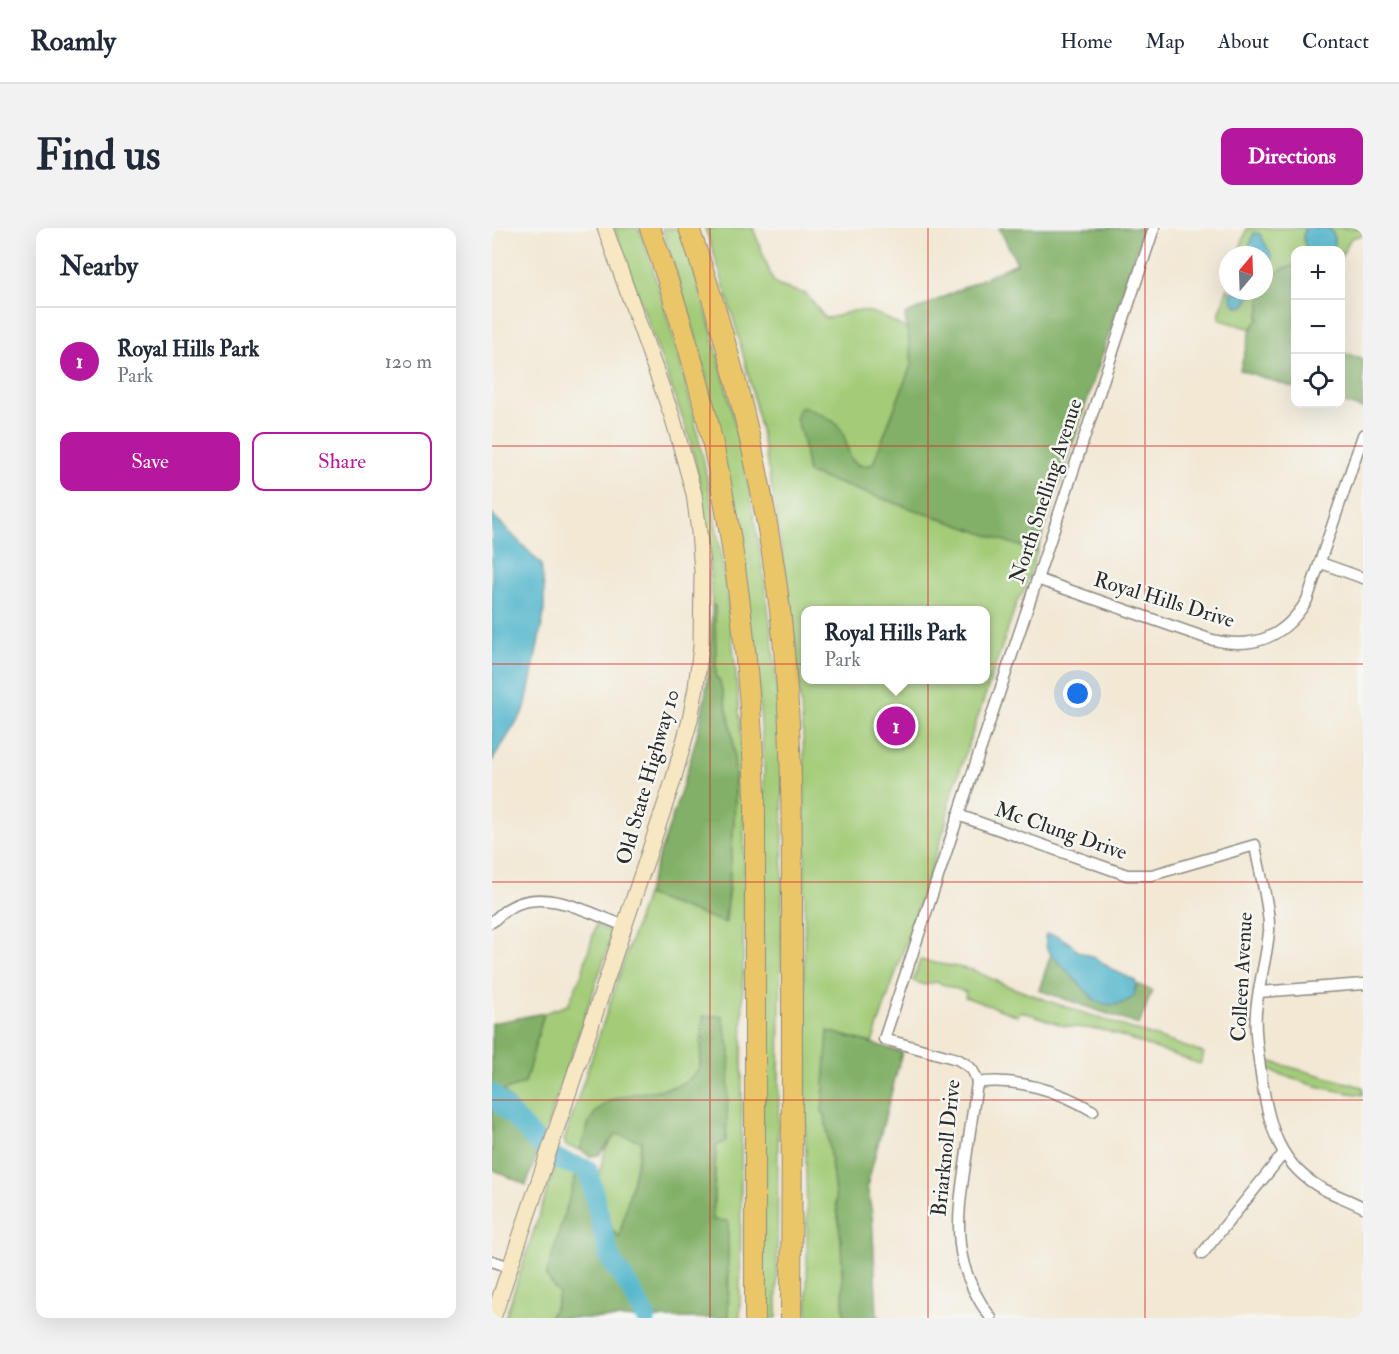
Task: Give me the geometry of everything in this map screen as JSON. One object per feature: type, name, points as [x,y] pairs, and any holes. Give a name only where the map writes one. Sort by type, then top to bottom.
[{"type":"highway","points":[[650,228],[689,354],[710,436],[724,499],[746,656],[752,719],[755,794],[755,1318]]},
{"type":"highway","points":[[689,228],[720,322],[744,413],[766,522],[780,611],[791,758],[791,1318]]},
{"type":"street","name":"North Snelling Avenue","points":[[884,1039],[1154,228]]},
{"type":"street","name":"Old State Highway 10","points":[[493,1318],[673,782],[690,720],[701,646],[702,572],[694,494],[674,419],[607,234]]},
{"type":"street","name":"Royal Hills Drive","points":[[1037,579],[1209,639],[1247,643],[1269,638],[1299,613],[1307,600],[1363,435]]},
{"type":"street","points":[[1321,563],[1363,578]]},
{"type":"street","name":"Mc Clung Drive","points":[[958,815],[1127,875],[1152,875],[1255,845]]},
{"type":"street","name":"Colleen Avenue","points":[[1255,845],[1269,930],[1255,1032],[1268,1114],[1274,1135],[1284,1153],[1311,1181],[1363,1207]]},
{"type":"street","points":[[492,922],[512,906],[535,900],[556,901],[625,926]]},
{"type":"street","points":[[1259,992],[1363,984]]},
{"type":"street","name":"Briarknoll Drive","points":[[884,1039],[957,1059],[968,1065],[975,1073],[977,1083],[958,1208],[957,1233],[966,1274],[975,1294],[991,1318]]},
{"type":"street","points":[[977,1083],[1006,1080],[1071,1098],[1093,1111]]},
{"type":"street","points":[[1202,1254],[1284,1153]]},
{"type":"street","points":[[492,1261],[510,1268]]},
{"type":"green space","points":[[614,228],[639,228],[661,294],[697,429],[723,567],[732,636],[739,705],[744,825],[740,1318],[728,1318],[729,1273],[713,1221],[716,1146],[703,1016],[700,1067],[690,1078],[677,1085],[615,1099],[601,1107],[589,1123],[580,1150],[566,1146],[564,1140],[646,895],[726,922],[733,833],[735,765],[733,743],[726,703],[719,680],[716,679],[715,606],[712,605],[708,542],[699,480],[690,439]]},
{"type":"green space","points":[[662,228],[681,228],[715,343],[755,519],[772,638],[778,698],[783,816],[777,1318],[761,1318],[764,769],[758,684],[708,386],[692,324]]},
{"type":"green space","points":[[705,228],[753,228],[773,281],[779,286],[806,294],[825,318],[853,311],[868,311],[908,330],[912,363],[873,464],[866,466],[857,464],[848,456],[846,442],[833,421],[804,407],[796,418],[803,440],[808,473],[1037,552],[1024,591],[1018,599],[990,681],[990,606],[801,606],[801,684],[989,684],[950,799],[945,827],[872,1043],[828,1032],[825,1114],[841,1240],[844,1318],[807,1318],[805,802],[800,696],[779,528],[754,398],[732,312]]},
{"type":"green space","points":[[999,228],[1144,228],[1037,552],[808,473],[803,440],[796,418],[799,408],[804,407],[828,418],[840,428],[852,461],[863,466],[873,464],[912,363],[905,315],[1017,263]]},
{"type":"green space","points":[[1247,228],[1305,228],[1303,237],[1305,246],[1291,246],[1291,267],[1273,277],[1273,246],[1263,246],[1254,234],[1249,246],[1241,246]]},
{"type":"green space","points":[[1329,228],[1363,228],[1363,235],[1351,238],[1345,249],[1345,246],[1332,246],[1333,233]]},
{"type":"green space","points":[[1291,267],[1291,387],[1240,370],[1251,329],[1259,319],[1260,300],[1273,300],[1273,276]]},
{"type":"green space","points":[[1224,300],[1234,300],[1237,306],[1241,307],[1248,300],[1260,300],[1259,319],[1251,329],[1221,320],[1219,315]]},
{"type":"green space","points":[[1345,354],[1363,359],[1363,409],[1345,403]]},
{"type":"green space","points":[[712,605],[715,606],[716,678],[719,679],[729,719],[735,765],[733,833],[725,923],[646,895],[683,786],[698,730],[709,665]]},
{"type":"green space","points":[[596,925],[609,931],[610,940],[543,1138],[503,1091],[525,1083],[544,1013],[568,1005],[582,973]]},
{"type":"green space","points":[[1051,954],[1096,1001],[1136,990],[1137,984],[1152,991],[1139,1025],[1039,990]]},
{"type":"green space","points":[[920,960],[973,970],[1005,985],[1057,1004],[1204,1053],[1200,1064],[1104,1030],[1065,1026],[1020,1011],[1018,1016],[965,997],[966,992],[936,982],[925,985],[913,981]]},
{"type":"green space","points":[[544,1013],[525,1083],[503,1091],[543,1138],[526,1185],[492,1169],[492,1023]]},
{"type":"green space","points":[[703,1016],[722,1016],[730,1050],[726,1141],[716,1146],[713,1220],[728,1221],[728,1318],[549,1318],[559,1294],[546,1276],[576,1175],[585,1177],[587,1206],[608,1211],[612,1229],[619,1238],[642,1141],[616,1134],[599,1155],[590,1156],[580,1150],[591,1119],[601,1107],[615,1099],[677,1085],[690,1078],[700,1067]]},
{"type":"green space","points":[[828,1031],[902,1052],[867,1186],[872,1214],[877,1315],[881,1318],[844,1318],[841,1240],[825,1115],[822,1112]]},
{"type":"green space","points":[[1268,1061],[1363,1087],[1363,1095],[1326,1088],[1281,1075],[1269,1070]]},
{"type":"green space","points":[[616,1134],[642,1140],[619,1239],[612,1229],[608,1211],[587,1206],[585,1177],[553,1283],[559,1294],[549,1318],[505,1318],[559,1155],[569,1156],[576,1160],[585,1176],[598,1178],[606,1148]]},
{"type":"water","points":[[1305,228],[1329,228],[1333,233],[1334,244],[1333,246],[1305,246],[1303,237]]},
{"type":"water","points":[[1254,233],[1260,234],[1267,246],[1249,246]]},
{"type":"water","points":[[1232,300],[1248,300],[1242,307],[1235,305]]},
{"type":"water","points":[[492,514],[541,564],[544,614],[525,709],[492,761]]},
{"type":"water","points":[[1047,934],[1058,936],[1077,951],[1096,958],[1113,970],[1136,981],[1134,996],[1125,1002],[1116,1004],[1096,1001],[1047,950],[1045,936]]},
{"type":"waterway","points":[[492,1094],[540,1145]]},
{"type":"waterway","points":[[556,1159],[588,1170],[610,1259],[630,1288],[646,1318]]},
{"type":"place","name":"Royal Hills Park","points":[[896,726]]}]
